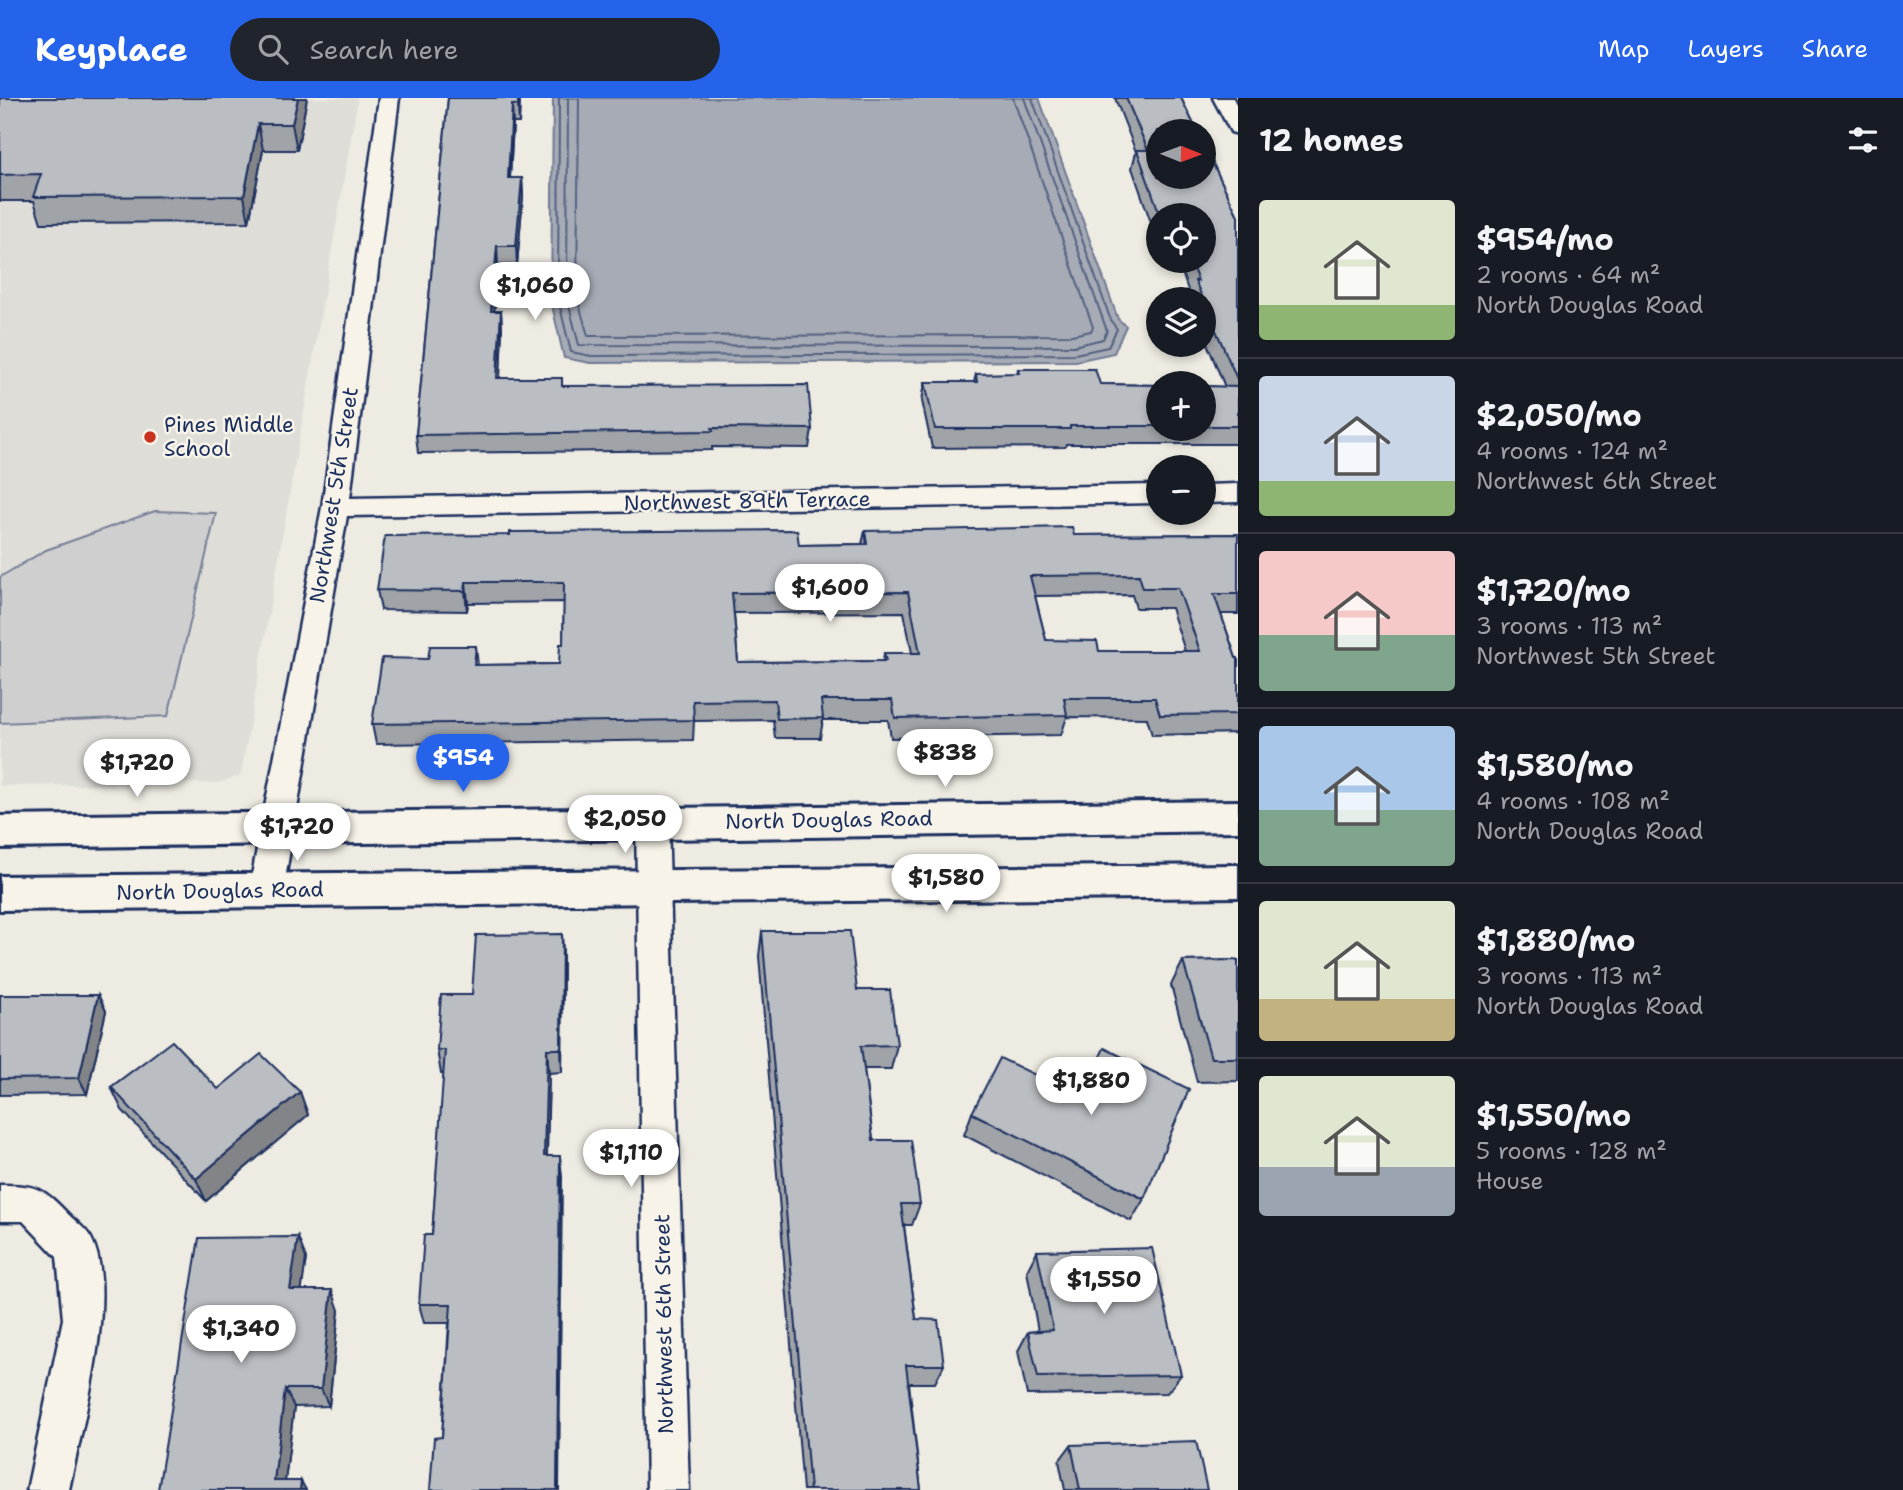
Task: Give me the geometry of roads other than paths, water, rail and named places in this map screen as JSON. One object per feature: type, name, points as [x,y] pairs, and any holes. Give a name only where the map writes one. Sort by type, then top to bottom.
[{"type":"main road","name":"North Douglas Road","points":[[0,832],[1238,816]]},
{"type":"main road","name":"North Douglas Road","points":[[0,893],[1238,881]]},
{"type":"street","name":"Northwest 5th Street","points":[[266,891],[275,827],[335,507],[389,98]]},
{"type":"street","points":[[1223,98],[1238,128]]},
{"type":"street","points":[[1216,494],[1238,493]]},
{"type":"street","name":"Northwest 89th Terrace","points":[[335,507],[1146,494]]},
{"type":"street","name":"Northwest 6th Street","points":[[652,822],[668,1490]]},
{"type":"street","points":[[0,1203],[31,1202],[76,1250],[83,1319],[48,1490]]},
{"type":"water","points":[[553,98],[1039,98],[1118,319],[1126,326],[1114,353],[1076,361],[590,363],[564,358],[551,301]]},
{"type":"place","name":"Pines Middle School","points":[[150,437]]}]
